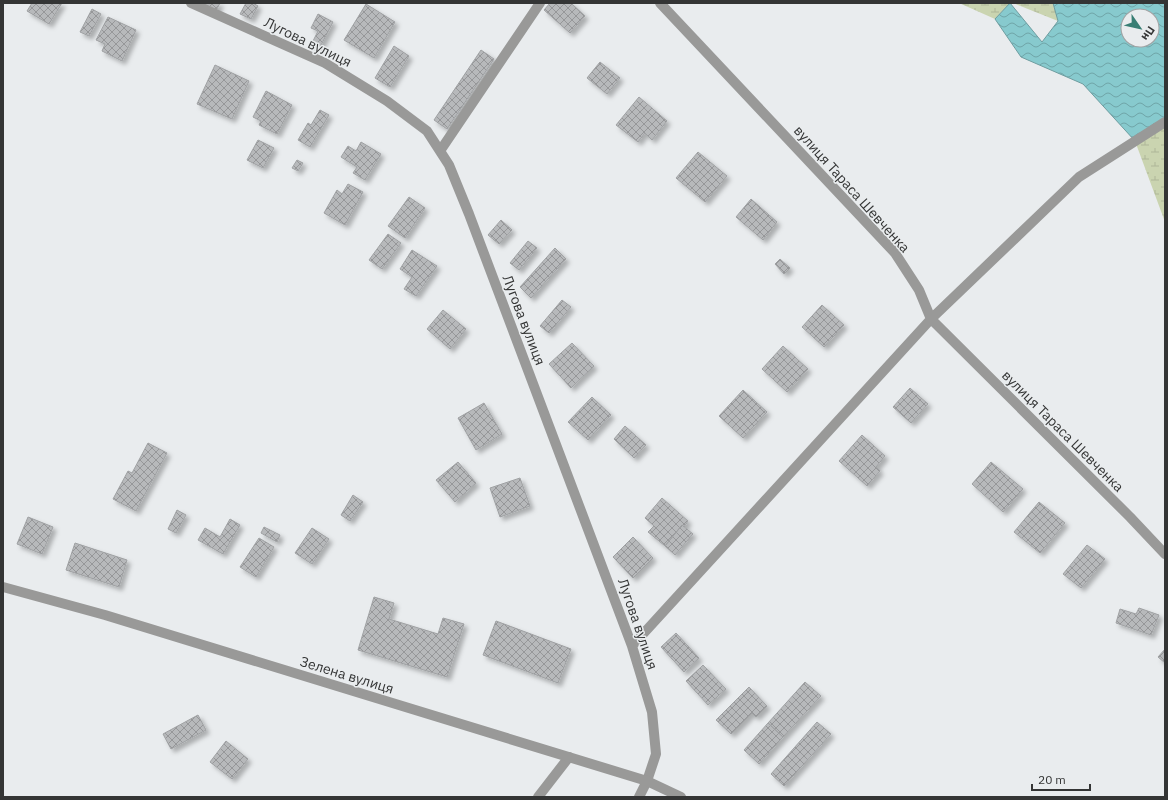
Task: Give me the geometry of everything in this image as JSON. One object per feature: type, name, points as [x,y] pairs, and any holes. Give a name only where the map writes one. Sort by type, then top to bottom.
[{"type":"street","name":"Лугова вулиця","points":[[191,3],[325,63],[387,101],[427,132],[449,165],[469,214],[632,646],[652,712],[656,754],[647,781],[639,797]]},
{"type":"street","points":[[440,151],[540,3]]},
{"type":"street","name":"вулиця Тараса Шевченка","points":[[660,3],[895,253],[919,290],[931,319],[1130,517],[1165,554]]},
{"type":"street","points":[[632,646],[931,319],[1079,177],[1165,122]]},
{"type":"street","name":"Зелена вулиця","points":[[3,587],[105,615],[647,781],[681,797]]},
{"type":"street","points":[[538,797],[569,757]]},
{"type":"green space","points":[[959,3],[1010,3],[995,19]]},
{"type":"green space","points":[[1013,3],[1053,3],[1058,21]]},
{"type":"green space","points":[[1165,122],[1165,222],[1135,141]]},
{"type":"water","points":[[1010,3],[1042,42],[1058,21],[1053,3],[1165,3],[1165,122],[1135,141],[1083,84],[1021,57],[995,19]]},
{"type":"building","points":[[32,3],[62,3],[49,24],[27,11]]},
{"type":"building","points":[[199,3],[220,3],[216,11]]},
{"type":"building","points":[[246,3],[253,3],[258,6],[251,19],[240,14]]},
{"type":"building","points":[[550,3],[571,3],[585,16],[570,33],[544,10]]},
{"type":"building","points":[[366,4],[395,22],[374,58],[344,40]]},
{"type":"building","points":[[92,9],[101,14],[89,36],[80,32]]},
{"type":"building","points":[[318,14],[333,22],[319,49],[311,45],[318,31],[311,28]]},
{"type":"building","points":[[108,17],[136,30],[122,61],[102,51],[105,44],[96,40]]},
{"type":"building","points":[[394,46],[409,56],[390,87],[375,78]]},
{"type":"building","points":[[481,50],[494,59],[447,129],[434,120]]},
{"type":"building","points":[[600,62],[620,78],[607,94],[587,78]]},
{"type":"building","points":[[215,65],[249,81],[232,119],[197,104]]},
{"type":"building","points":[[266,91],[292,105],[277,134],[259,125],[261,121],[253,117]]},
{"type":"building","points":[[639,97],[667,121],[652,140],[645,133],[638,142],[616,125]]},
{"type":"building","points":[[320,110],[329,115],[310,147],[298,140],[308,123],[311,125]]},
{"type":"building","points":[[258,140],[274,148],[263,168],[247,160]]},
{"type":"building","points":[[361,142],[381,154],[365,180],[353,173],[357,167],[341,157],[348,146],[356,151]]},
{"type":"building","points":[[698,152],[727,176],[705,202],[676,178]]},
{"type":"building","points":[[297,160],[303,163],[298,171],[292,168]]},
{"type":"building","points":[[348,184],[363,192],[345,225],[324,213],[337,190],[342,194]]},
{"type":"building","points":[[409,197],[425,208],[405,238],[388,226]]},
{"type":"building","points":[[751,199],[777,222],[763,240],[736,217]]},
{"type":"building","points":[[501,220],[512,230],[499,244],[488,235]]},
{"type":"building","points":[[388,234],[401,243],[382,269],[369,260]]},
{"type":"building","points":[[528,241],[537,248],[519,270],[510,263]]},
{"type":"building","points":[[555,248],[566,259],[531,298],[520,287]]},
{"type":"building","points":[[412,250],[437,266],[416,296],[404,289],[412,277],[400,269]]},
{"type":"building","points":[[780,259],[790,268],[784,274],[775,264]]},
{"type":"building","points":[[562,300],[571,307],[549,333],[540,326]]},
{"type":"building","points":[[822,305],[844,325],[824,347],[802,327]]},
{"type":"building","points":[[443,310],[466,329],[450,349],[427,329]]},
{"type":"building","points":[[572,343],[594,366],[571,388],[549,364]]},
{"type":"building","points":[[783,346],[808,369],[787,392],[762,369]]},
{"type":"building","points":[[910,388],[928,404],[911,423],[893,407]]},
{"type":"building","points":[[743,390],[767,412],[743,438],[719,416]]},
{"type":"building","points":[[592,397],[611,415],[588,440],[568,422]]},
{"type":"building","points":[[484,403],[502,434],[476,450],[458,418]]},
{"type":"building","points":[[625,426],[646,445],[634,458],[614,439]]},
{"type":"building","points":[[862,435],[885,456],[876,467],[880,471],[867,486],[839,461]]},
{"type":"building","points":[[148,443],[167,453],[136,511],[113,499],[128,471],[132,473]]},
{"type":"building","points":[[458,462],[476,483],[455,502],[436,480]]},
{"type":"building","points":[[991,462],[1023,489],[1003,512],[972,484]]},
{"type":"building","points":[[520,478],[530,506],[500,517],[490,488]]},
{"type":"building","points":[[353,495],[363,502],[350,521],[341,515]]},
{"type":"building","points":[[662,498],[688,521],[684,527],[682,525],[665,546],[648,532],[654,526],[645,518]]},
{"type":"building","points":[[1039,502],[1065,523],[1040,553],[1014,532]]},
{"type":"building","points":[[177,510],[186,515],[176,533],[168,529]]},
{"type":"building","points":[[28,517],[53,527],[42,554],[17,544]]},
{"type":"building","points":[[230,519],[240,525],[223,554],[198,540],[205,528],[220,537]]},
{"type":"building","points":[[682,525],[693,534],[675,555],[665,546]]},
{"type":"building","points":[[264,527],[280,535],[277,542],[261,533]]},
{"type":"building","points":[[312,528],[329,539],[312,564],[295,553]]},
{"type":"building","points":[[633,537],[653,558],[633,578],[613,557]]},
{"type":"building","points":[[259,538],[274,547],[256,577],[240,567]]},
{"type":"building","points":[[75,543],[127,560],[119,587],[66,570]]},
{"type":"building","points":[[1087,545],[1105,559],[1081,588],[1063,574]]},
{"type":"building","points":[[374,597],[394,603],[389,619],[438,634],[443,618],[464,624],[447,677],[358,650]]},
{"type":"building","points":[[1139,608],[1159,615],[1151,635],[1116,623],[1120,609],[1136,614]]},
{"type":"building","points":[[496,621],[571,649],[558,683],[483,655]]},
{"type":"building","points":[[676,633],[699,658],[684,672],[661,647]]},
{"type":"building","points":[[1165,649],[1165,663],[1158,657]]},
{"type":"building","points":[[703,665],[726,689],[708,705],[686,681]]},
{"type":"building","points":[[805,682],[821,696],[783,737],[768,723]]},
{"type":"building","points":[[749,687],[767,706],[756,717],[752,713],[731,734],[716,720]]},
{"type":"building","points":[[198,715],[206,730],[171,749],[163,734]]},
{"type":"building","points":[[817,722],[831,734],[784,786],[771,774]]},
{"type":"building","points":[[768,723],[783,737],[759,764],[744,750]]},
{"type":"building","points":[[226,741],[248,759],[232,779],[210,762]]}]
